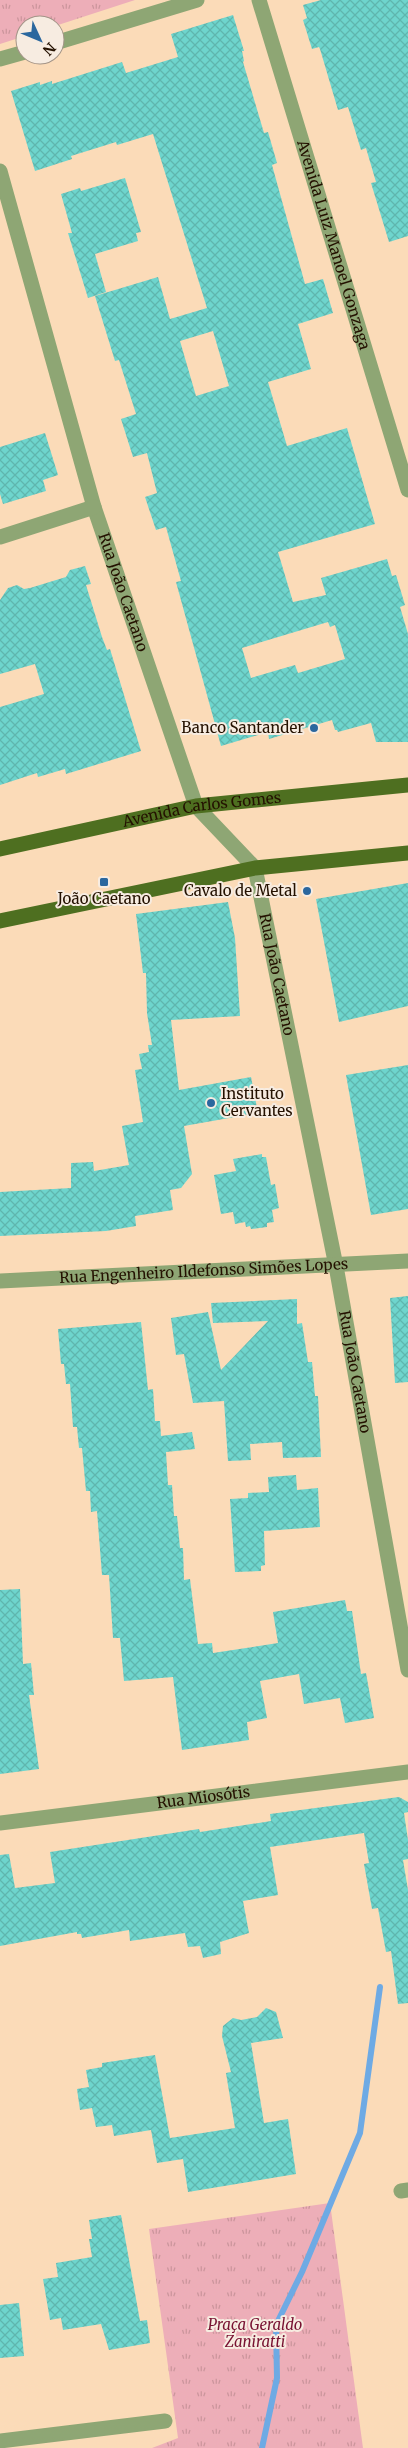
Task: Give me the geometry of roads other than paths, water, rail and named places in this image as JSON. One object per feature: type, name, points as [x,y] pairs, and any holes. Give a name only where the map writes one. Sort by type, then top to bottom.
[{"type":"main road","name":"Avenida Carlos Gomes","points":[[0,849],[196,806],[408,785]]},
{"type":"main road","points":[[0,921],[255,868],[408,853]]},
{"type":"street","points":[[65,39],[197,0]]},
{"type":"street","name":"Avenida Luiz Manoel Gonzaga","points":[[259,0],[408,490]]},
{"type":"street","points":[[0,59],[15,55]]},
{"type":"street","name":"Rua João Caetano","points":[[0,171],[94,507],[196,806],[255,868],[336,1266],[408,1670]]},
{"type":"street","points":[[0,537],[94,507]]},
{"type":"street","name":"Rua Engenheiro Ildefonso Simões Lopes","points":[[0,1281],[408,1261]]},
{"type":"street","name":"Rua Miosótis","points":[[0,1823],[408,1772]]},
{"type":"street","points":[[0,2441],[165,2421]]},
{"type":"waterway","points":[[262,2448],[277,2378],[276,2325],[302,2272],[360,2133],[380,1987]]},
{"type":"place","name":"Banco Santander","points":[[314,728]]},
{"type":"place","name":"João Caetano","points":[[104,882]]},
{"type":"place","name":"Cavalo de Metal","points":[[307,891]]},
{"type":"place","name":"Instituto Cervantes","points":[[211,1103]]},
{"type":"park label","name":"Praça Geraldo Zaniratti","points":[[255,2334]]}]
